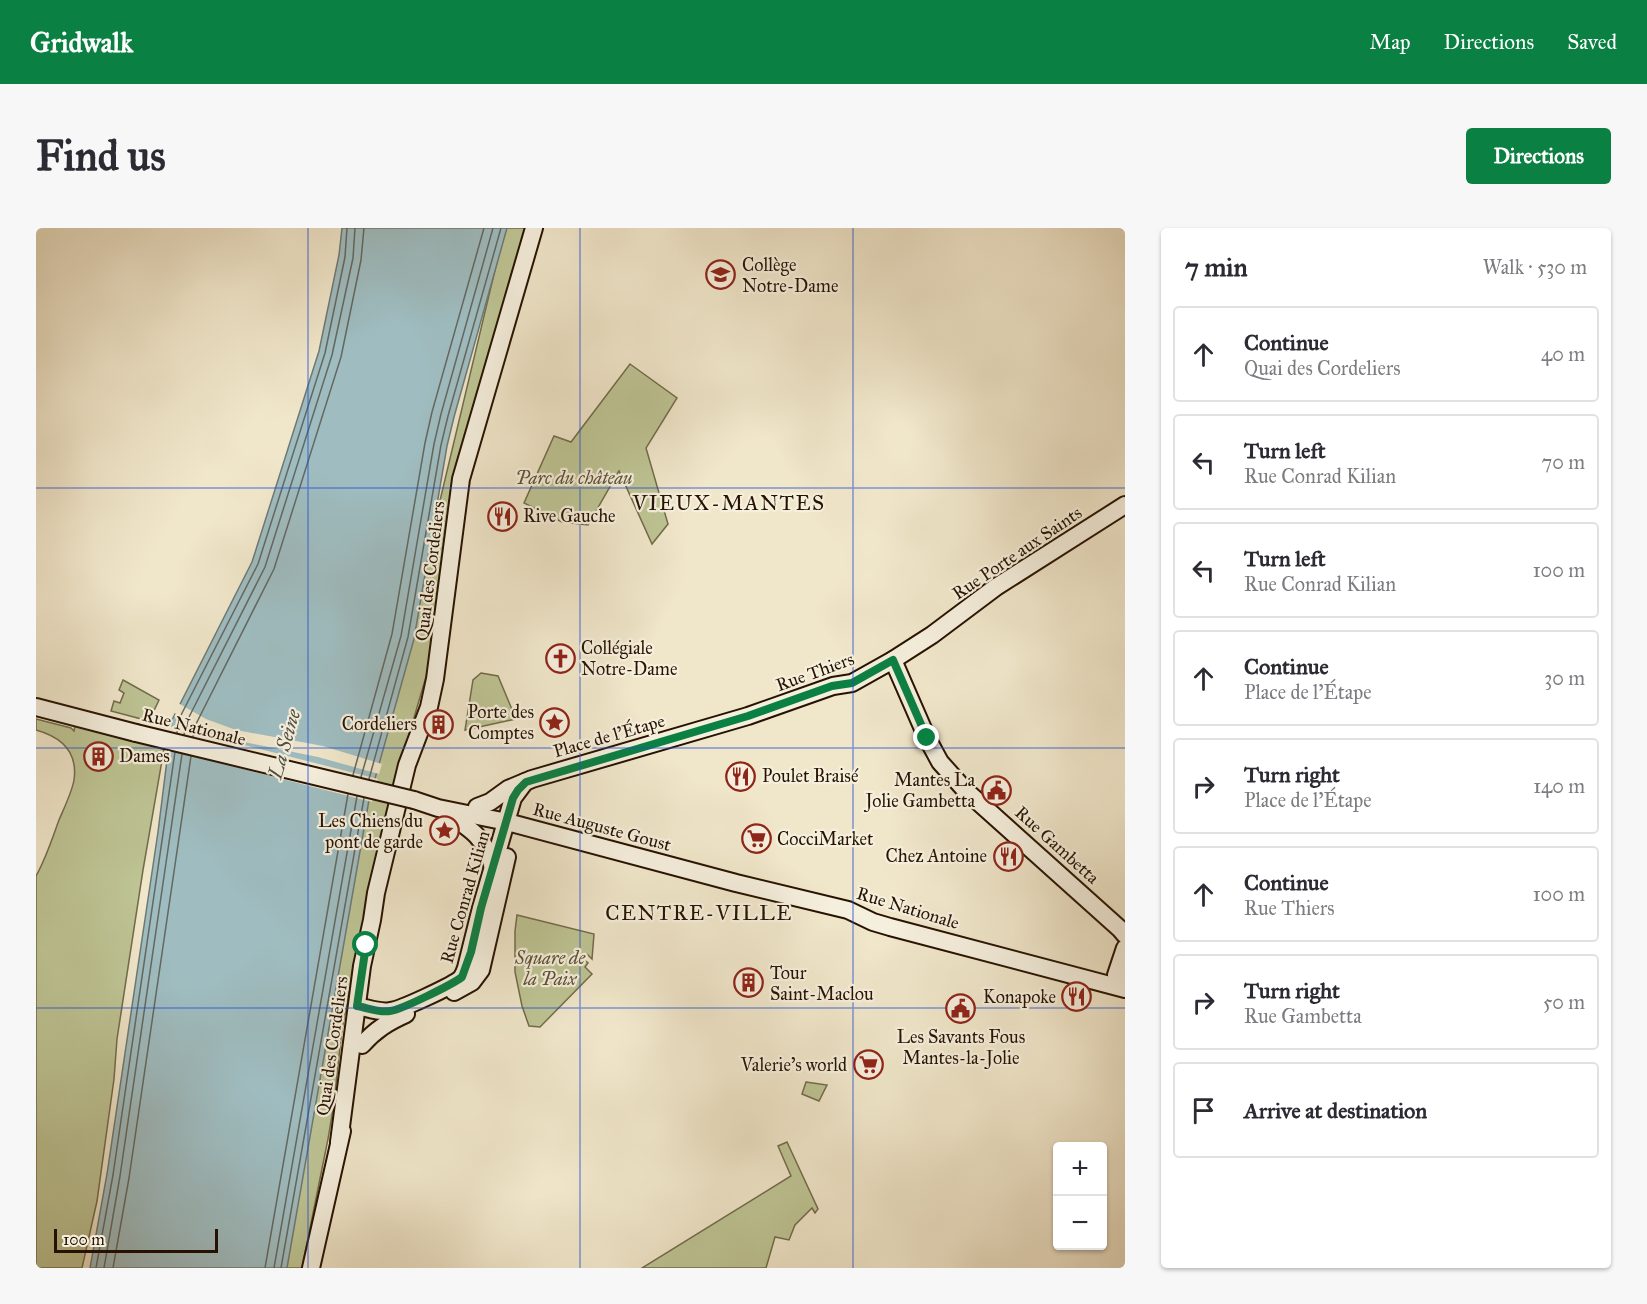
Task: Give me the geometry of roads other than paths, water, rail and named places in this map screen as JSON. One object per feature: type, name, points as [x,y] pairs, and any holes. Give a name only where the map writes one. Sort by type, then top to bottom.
[{"type":"main road","name":"Quai des Cordeliers","points":[[339,1142],[370,968],[372,920],[376,893],[407,765],[433,694],[461,479],[534,228]]},
{"type":"main road","name":"Rue Porte aux Saints","points":[[893,660],[932,635],[996,587],[1125,505]]},
{"type":"main road","name":"Rue Thiers","points":[[748,716],[832,686],[852,683],[893,660]]},
{"type":"main road","name":"Rue Gambetta","points":[[893,660],[940,762],[965,790],[1125,935]]},
{"type":"main road","name":"Rue Nationale","points":[[36,707],[425,804]]},
{"type":"main road","name":"Place de l'Étape","points":[[477,807],[490,802],[508,789],[526,782],[748,716]]},
{"type":"main road","points":[[362,1045],[386,1023],[468,985],[481,970],[515,794],[526,782]]},
{"type":"main road","name":"Rue Auguste Goust","points":[[425,804],[443,802],[477,807],[510,820]]},
{"type":"main road","points":[[425,804],[466,826],[480,838],[489,852],[493,868]]},
{"type":"main road","name":"Rue Auguste Goust","points":[[425,804],[510,820],[678,867]]},
{"type":"main road","name":"Rue Conrad Kilian","points":[[361,1012],[398,1010],[462,977],[471,952],[493,868],[510,820]]},
{"type":"main road","name":"Rue Nationale","points":[[678,867],[848,910],[890,927],[1099,981],[1122,983]]},
{"type":"main road","points":[[1122,983],[1125,948]]},
{"type":"main road","name":"Quai des Cordeliers","points":[[339,1142],[354,1089],[362,1045],[361,1012]]},
{"type":"main road","points":[[361,1012],[386,1023]]},
{"type":"main road","points":[[311,1268],[339,1142]]},
{"type":"water","name":"La Seine","points":[[342,228],[507,228],[447,446],[414,639],[369,800],[287,1268],[90,1268],[107,1174],[158,832],[172,720],[252,562],[319,351],[339,255]]},
{"type":"place","name":"Collège Notre-Dame","points":[[721,275]]},
{"type":"place","name":"Rive Gauche","points":[[502,516]]},
{"type":"place","name":"Collégiale Notre-Dame","points":[[560,658]]},
{"type":"place","name":"Porte des Comptes","points":[[555,722]]},
{"type":"place","name":"Cordeliers","points":[[438,724]]},
{"type":"place","name":"Dames","points":[[98,756]]},
{"type":"place","name":"Poulet Braisé","points":[[741,776]]},
{"type":"place","name":"Mantes La Jolie Gambetta","points":[[996,790]]},
{"type":"place","name":"Les Chiens du pont de garde","points":[[444,831]]},
{"type":"place","name":"CocciMarket","points":[[756,839]]},
{"type":"place","name":"Chez Antoine","points":[[1008,856]]},
{"type":"place","name":"Tour Saint-Maclou","points":[[749,983]]},
{"type":"place","name":"Konapoke","points":[[1077,997]]},
{"type":"place","name":"Les Savants Fous Mantes-la-Jolie","points":[[961,1008]]},
{"type":"place","name":"Valerie's world","points":[[868,1065]]},
{"type":"district","name":"VIEUX-MANTES","points":[[729,503]]},
{"type":"district","name":"CENTRE-VILLE","points":[[699,913]]},
{"type":"park label","name":"Parc du château","points":[[574,478]]},
{"type":"park label","name":"Square de la Paix","points":[[550,968]]}]
